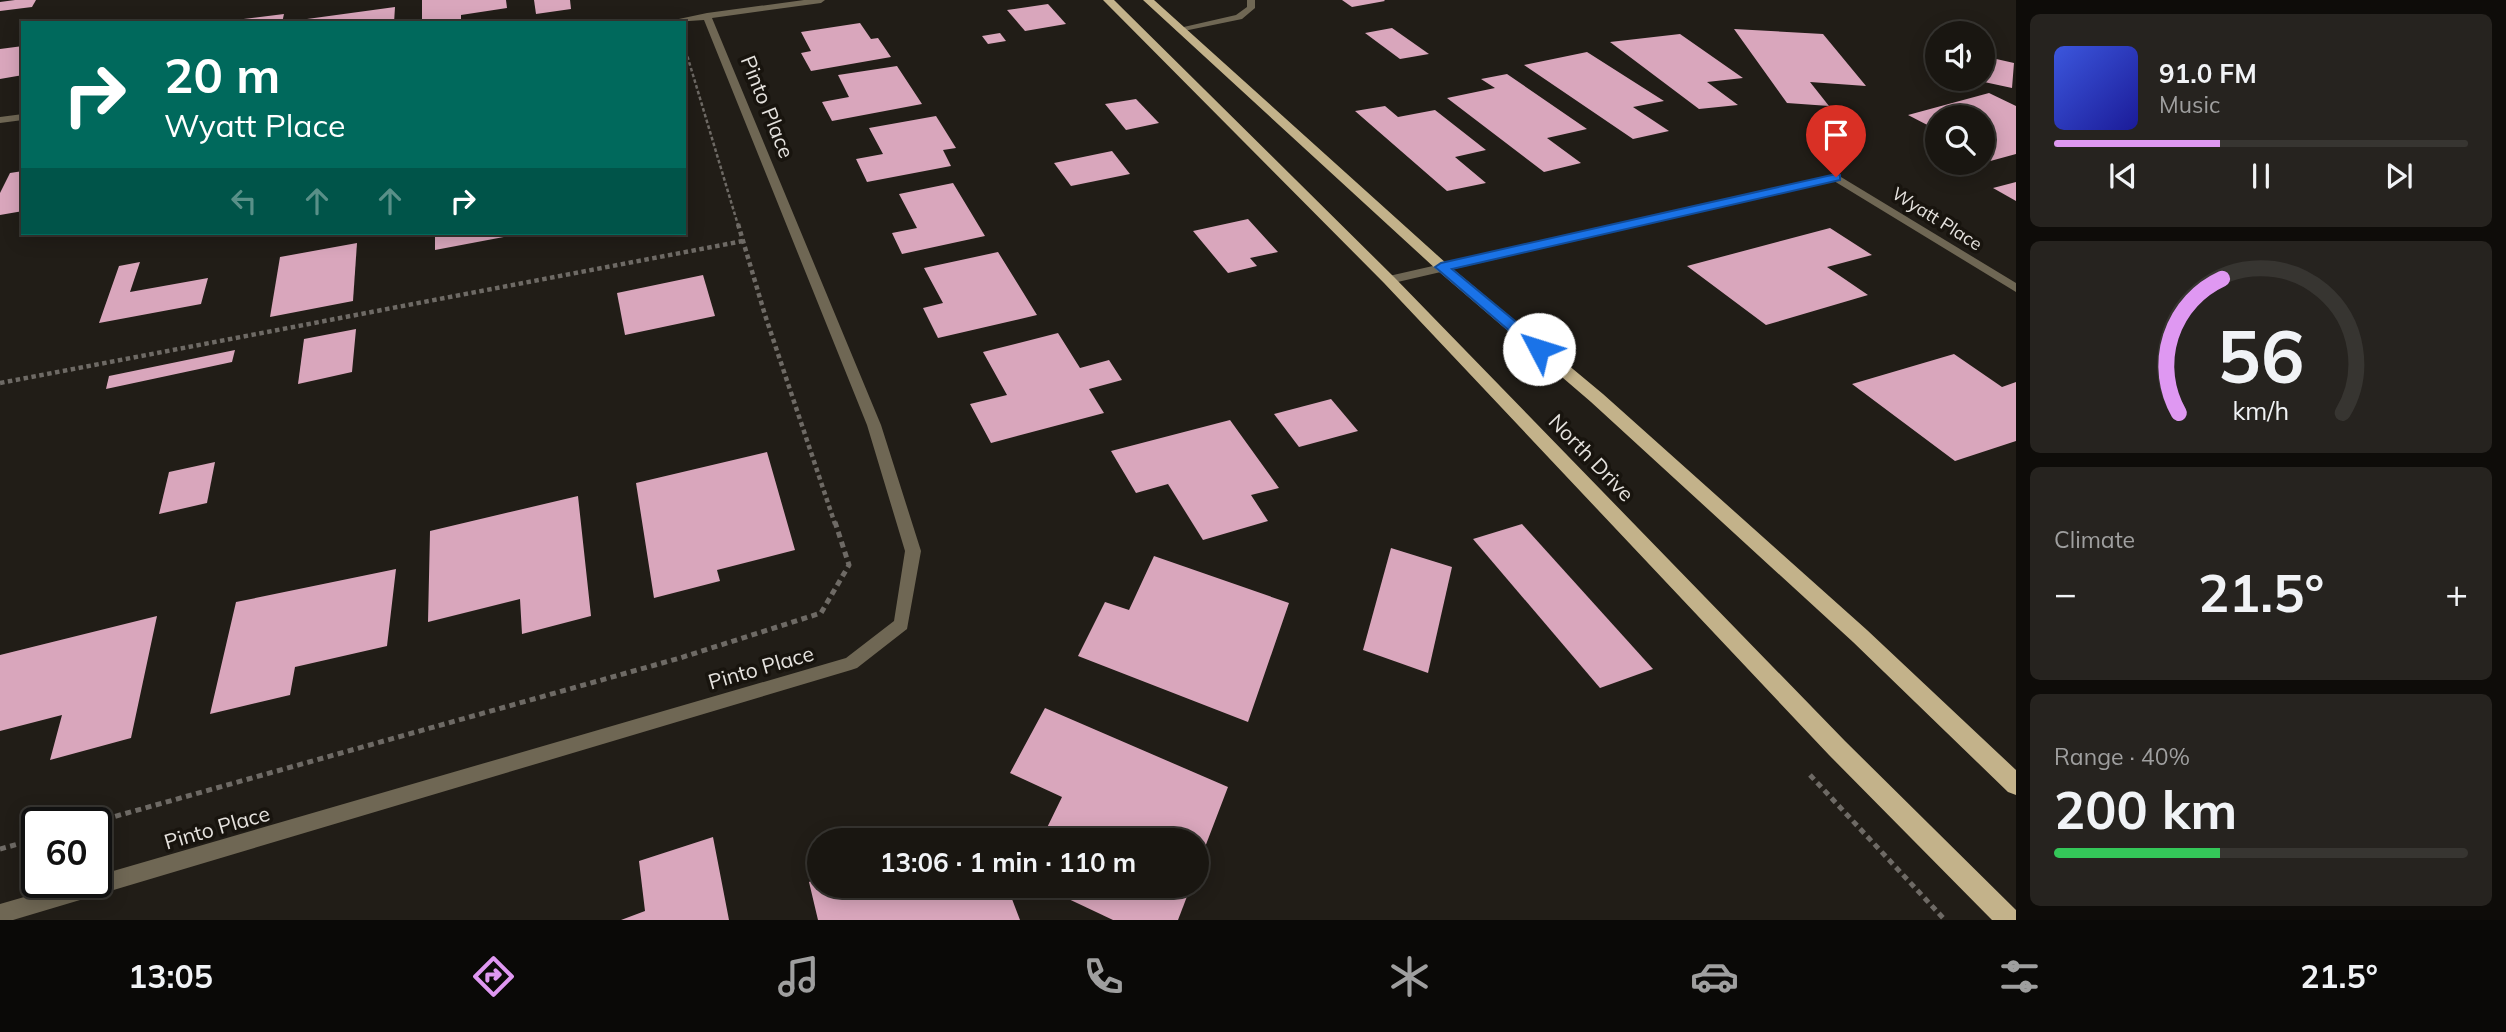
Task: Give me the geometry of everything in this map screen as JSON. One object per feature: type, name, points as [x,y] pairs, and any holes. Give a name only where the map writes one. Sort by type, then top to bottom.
[{"type":"main road","name":"North Drive","points":[[1108,0],[1389,279],[1838,748],[2009,920]]},
{"type":"main road","points":[[1148,0],[1441,267],[1607,407],[1860,636],[2016,785]]},
{"type":"street","points":[[676,21],[821,0]]},
{"type":"street","points":[[1179,29],[1239,17],[1251,8],[1251,0]]},
{"type":"street","name":"Pinto Place","points":[[0,914],[851,663],[901,624],[914,551],[874,425],[707,16]]},
{"type":"street","points":[[0,120],[21,117]]},
{"type":"street","name":"Wyatt Place","points":[[1389,279],[1836,177],[2016,288]]},
{"type":"path","points":[[112,817],[680,658],[821,613],[849,565],[765,315],[686,51]]},
{"type":"path","points":[[0,383],[743,241]]},
{"type":"path","points":[[0,849],[21,843]]},
{"type":"building","points":[[36,0],[32,7],[0,11],[0,2]]},
{"type":"building","points":[[422,0],[506,0],[507,8],[461,15],[461,21],[422,21]]},
{"type":"building","points":[[534,0],[570,0],[571,9],[536,14]]},
{"type":"building","points":[[1342,0],[1384,0],[1385,1],[1352,7]]},
{"type":"building","points":[[1048,4],[1066,24],[1025,31],[1007,10]]},
{"type":"building","points":[[395,7],[394,21],[307,19]]},
{"type":"building","points":[[284,14],[282,21],[227,21]]},
{"type":"building","points":[[860,23],[871,39],[878,38],[891,57],[811,71],[801,53],[811,51],[801,32]]},
{"type":"building","points":[[1392,28],[1429,54],[1400,59],[1365,33]]},
{"type":"building","points":[[1734,29],[1823,34],[1866,86],[1810,82],[1829,106],[1787,103]]},
{"type":"building","points":[[1000,33],[1006,41],[988,44],[982,36]]},
{"type":"building","points":[[1680,34],[1743,78],[1707,82],[1738,105],[1699,109],[1610,42]]},
{"type":"building","points":[[21,46],[21,75],[0,79],[0,49]]},
{"type":"building","points":[[1587,52],[1664,101],[1633,107],[1669,131],[1633,139],[1524,65]]},
{"type":"building","points":[[1995,59],[2014,63],[2012,88],[1995,84]]},
{"type":"building","points":[[897,66],[922,104],[832,121],[822,102],[849,97],[838,75]]},
{"type":"building","points":[[1507,74],[1587,129],[1547,138],[1581,163],[1544,172],[1447,98],[1495,88],[1481,79]]},
{"type":"building","points":[[1989,93],[2016,106],[2016,154],[1995,160],[1995,105],[1945,105]]},
{"type":"building","points":[[1136,99],[1159,123],[1126,130],[1105,104]]},
{"type":"building","points":[[1385,106],[1398,117],[1435,110],[1486,150],[1455,157],[1486,183],[1447,191],[1355,111]]},
{"type":"building","points":[[1925,110],[1925,124],[1908,115]]},
{"type":"building","points":[[936,116],[956,148],[943,150],[951,166],[867,182],[856,159],[883,154],[869,128]]},
{"type":"building","points":[[1112,151],[1130,174],[1071,186],[1054,163]]},
{"type":"building","points":[[21,171],[21,211],[0,215],[0,193],[10,173]]},
{"type":"building","points":[[2016,182],[2016,201],[1993,188]]},
{"type":"building","points":[[953,183],[985,236],[902,254],[892,233],[917,228],[899,194]]},
{"type":"building","points":[[1248,219],[1278,252],[1250,258],[1257,266],[1228,273],[1193,231]]},
{"type":"building","points":[[1830,228],[1872,255],[1827,267],[1868,295],[1766,325],[1687,266]]},
{"type":"building","points":[[435,235],[509,236],[435,250]]},
{"type":"building","points":[[357,243],[353,301],[270,317],[280,257]]},
{"type":"building","points":[[998,252],[1037,315],[938,338],[923,308],[943,303],[924,268]]},
{"type":"building","points":[[140,262],[130,292],[208,278],[201,304],[99,323],[119,266]]},
{"type":"building","points":[[703,275],[715,316],[625,335],[617,293]]},
{"type":"building","points":[[356,329],[352,372],[298,384],[304,339]]},
{"type":"building","points":[[1058,333],[1080,368],[1109,360],[1122,380],[1089,389],[1104,413],[991,443],[970,404],[1007,395],[983,352]]},
{"type":"building","points":[[235,350],[232,362],[106,389],[109,376]]},
{"type":"building","points":[[1954,354],[2002,387],[2016,382],[2016,441],[1955,461],[1852,384]]},
{"type":"building","points":[[1331,399],[1358,431],[1299,447],[1274,414]]},
{"type":"building","points":[[1230,420],[1279,488],[1251,495],[1268,521],[1203,540],[1168,484],[1136,493],[1111,451]]},
{"type":"building","points":[[767,452],[795,550],[717,570],[720,581],[654,598],[636,483]]},
{"type":"building","points":[[215,462],[207,503],[159,514],[169,472]]},
{"type":"building","points":[[578,496],[591,616],[522,634],[520,599],[428,622],[430,531]]},
{"type":"building","points":[[1522,524],[1653,669],[1600,688],[1473,539]]},
{"type":"building","points":[[1391,548],[1452,567],[1428,673],[1363,650]]},
{"type":"building","points":[[1154,556],[1289,603],[1248,722],[1078,656],[1105,602],[1129,610]]},
{"type":"building","points":[[396,569],[387,646],[295,667],[290,695],[210,714],[236,602]]},
{"type":"building","points":[[157,616],[131,738],[50,760],[62,715],[0,731],[0,655]]},
{"type":"building","points":[[1045,708],[1228,787],[1209,837],[1209,828],[1047,828],[1062,797],[1010,773]]},
{"type":"building","points":[[713,837],[729,920],[621,920],[645,911],[639,861]]},
{"type":"building","points":[[813,898],[1012,898],[1020,920],[818,920]]},
{"type":"building","points":[[1066,898],[1186,898],[1178,920],[1113,920]]},
{"type":"route","points":[[1539,349],[1441,267],[1836,177]]}]
